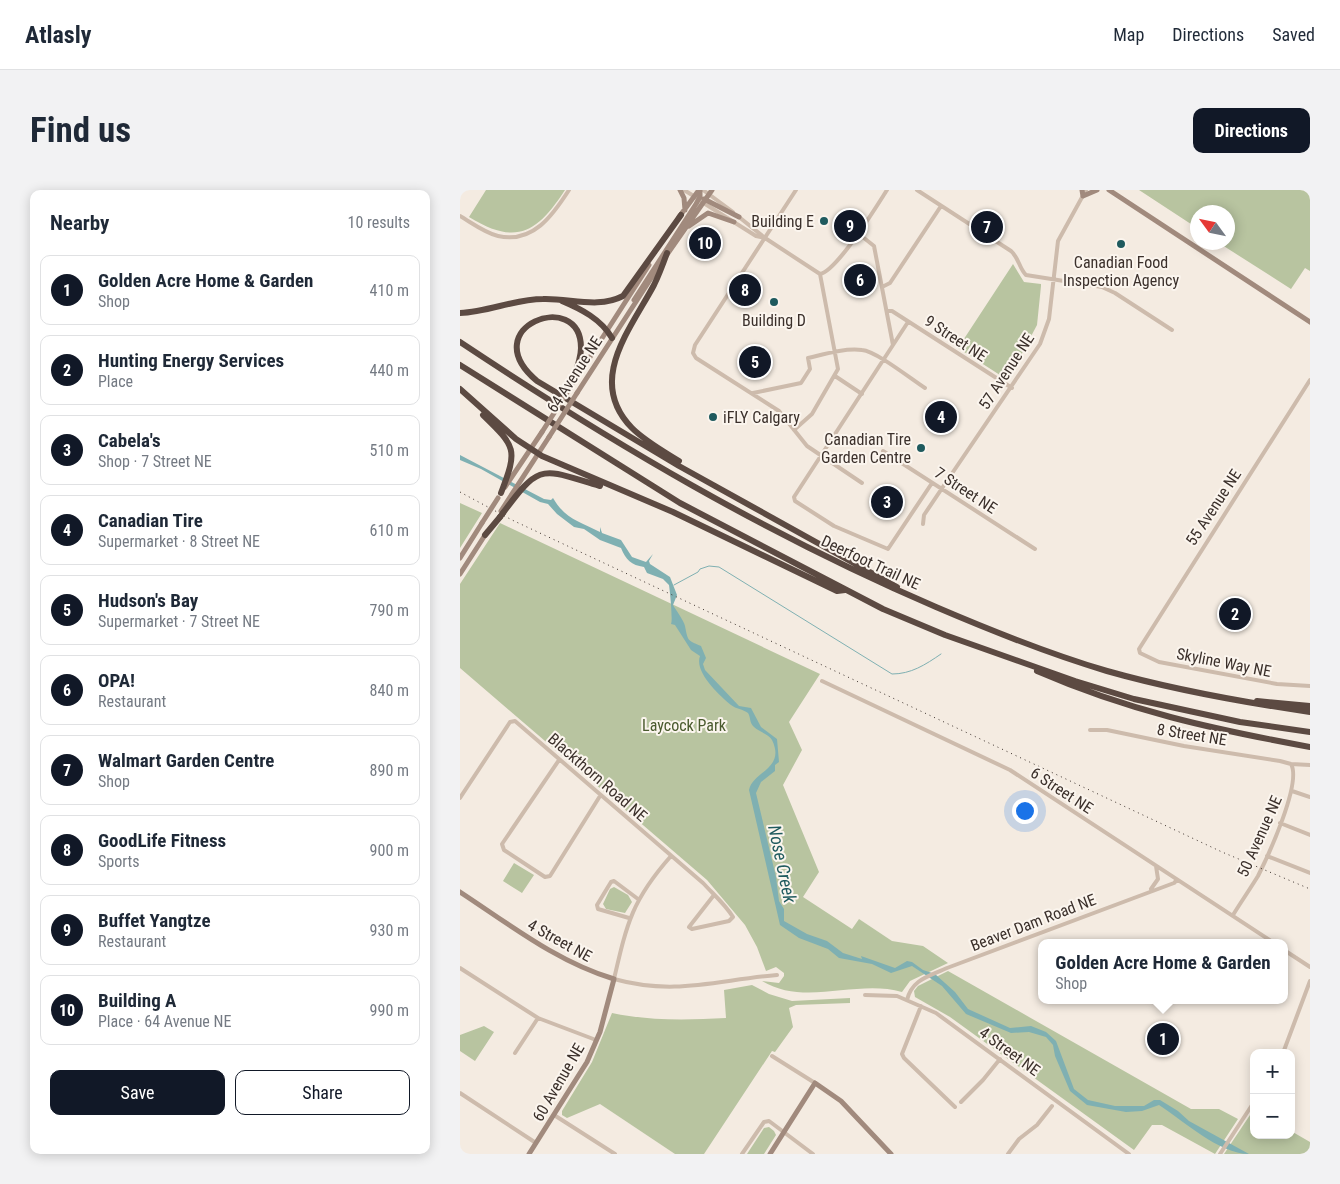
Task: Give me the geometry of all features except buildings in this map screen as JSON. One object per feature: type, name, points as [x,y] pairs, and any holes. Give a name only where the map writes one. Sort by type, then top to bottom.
[{"type":"highway","points":[[460,313],[534,299],[595,304],[612,302],[623,296],[683,213]]},
{"type":"highway","points":[[668,253],[655,283],[616,355],[612,374],[612,393],[622,416],[638,434],[736,499]]},
{"type":"highway","points":[[558,300],[580,309],[608,330],[612,338]]},
{"type":"highway","points":[[570,388],[580,355],[581,343],[578,334],[569,324],[559,318],[548,316],[536,319],[523,330],[518,347],[521,362],[534,378],[572,403],[736,499],[898,587],[966,617],[974,624]]},
{"type":"highway","name":"Deerfoot Trail NE","points":[[460,342],[610,438],[697,490],[857,574],[974,624],[1068,659],[1107,671],[1241,702],[1310,712]]},
{"type":"highway","points":[[460,365],[658,490],[883,609],[1075,681],[1134,699],[1240,722],[1310,732]]},
{"type":"highway","points":[[460,389],[538,454],[673,512],[836,591],[845,590]]},
{"type":"highway","points":[[467,394],[510,444],[512,464],[500,495]]},
{"type":"highway","points":[[486,535],[522,486],[532,477],[544,473],[554,472],[626,493]]},
{"type":"highway","points":[[974,644],[1091,693],[1169,718],[1216,730],[1310,745]]},
{"type":"highway","points":[[1241,702],[1267,701],[1310,706]]},
{"type":"street","points":[[460,216],[492,234],[503,237],[518,236],[535,231],[555,212],[569,190]]},
{"type":"street","points":[[680,190],[684,198],[683,213]]},
{"type":"street","points":[[684,190],[700,194],[739,217]]},
{"type":"street","points":[[796,190],[693,347],[694,356],[753,393],[783,415],[807,446],[862,483]]},
{"type":"street","points":[[820,274],[831,268],[858,234],[887,190]]},
{"type":"street","points":[[916,190],[1011,251],[1017,256],[1019,266],[1031,278],[1053,279],[1102,287],[1115,293],[1172,330]]},
{"type":"street","name":"57 Avenue NE","points":[[923,524],[924,515],[1012,388],[1040,344],[1046,330],[1056,249],[1062,231],[1082,193],[1086,190]]},
{"type":"street","points":[[1082,193],[1097,190]]},
{"type":"street","points":[[1105,190],[1109,190],[1310,322]]},
{"type":"street","points":[[711,192],[765,238],[820,274],[838,365],[835,376],[812,414],[794,430]]},
{"type":"street","name":"64 Avenue NE","points":[[460,558],[683,213],[700,194],[711,192]]},
{"type":"street","points":[[700,194],[734,222]]},
{"type":"street","points":[[627,316],[636,295],[700,194]]},
{"type":"street","name":"64 Avenue NE","points":[[497,518],[681,233],[700,194]]},
{"type":"street","points":[[882,287],[890,283],[941,206]]},
{"type":"street","points":[[681,233],[697,218],[708,213],[734,222],[765,238]]},
{"type":"street","points":[[858,234],[874,246],[893,345]]},
{"type":"street","name":"9 Street NE","points":[[887,311],[892,311],[1012,388]]},
{"type":"street","points":[[908,322],[794,497],[795,500],[834,526],[888,549],[932,483]]},
{"type":"street","points":[[753,393],[801,383],[810,369],[808,358],[836,352],[864,350],[925,388]]},
{"type":"street","points":[[835,376],[862,394]]},
{"type":"street","name":"55 Avenue NE","points":[[1138,649],[1310,380]]},
{"type":"street","name":"7 Street NE","points":[[883,451],[1035,549]]},
{"type":"street","points":[[460,574],[486,535]]},
{"type":"street","name":"Skyline Way NE","points":[[1138,649],[1140,653],[1159,662],[1277,684],[1310,686]]},
{"type":"street","name":"6 Street NE","points":[[822,681],[1010,770],[1268,939]]},
{"type":"street","name":"Blackthorn Road NE","points":[[460,798],[462,790],[510,722],[515,721],[671,856],[714,895],[733,918],[692,929],[689,927],[714,895]]},
{"type":"street","name":"8 Street NE","points":[[1090,730],[1107,730],[1132,737],[1291,764],[1310,765]]},
{"type":"street","points":[[559,760],[502,844],[504,850],[545,877],[550,876],[600,796]]},
{"type":"street","name":"50 Avenue NE","points":[[1233,915],[1256,878],[1280,823],[1292,791],[1294,770],[1291,764]]},
{"type":"street","points":[[1292,791],[1310,797]]},
{"type":"street","points":[[1280,823],[1310,835]]},
{"type":"street","name":"60 Avenue NE","points":[[528,1154],[587,1062],[596,1040],[629,918],[638,899],[652,878],[671,856]]},
{"type":"street","points":[[1267,856],[1310,873]]},
{"type":"street","points":[[1150,891],[1158,879],[1156,866]]},
{"type":"street","name":"Beaver Dam Road NE","points":[[908,1000],[911,987],[947,968],[1174,883],[1177,880]]},
{"type":"street","points":[[629,918],[598,910],[597,905],[611,882],[614,881],[638,899]]},
{"type":"street","name":"4 Street NE","points":[[460,892],[552,952],[584,969],[614,978],[655,986],[683,987],[777,975]]},
{"type":"street","points":[[1288,953],[1310,967]]},
{"type":"street","points":[[460,968],[538,1018],[596,1040]]},
{"type":"street","points":[[1284,1049],[1310,981]]},
{"type":"street","name":"4 Street NE","points":[[864,995],[890,995],[908,1000],[949,1022],[1129,1154]]},
{"type":"street","points":[[921,1006],[902,1054],[955,1107]]},
{"type":"street","points":[[515,1053],[538,1018]]},
{"type":"street","points":[[772,1056],[841,1101],[891,1154]]},
{"type":"street","points":[[962,1102],[1000,1059]]},
{"type":"street","points":[[770,1154],[814,1083]]},
{"type":"street","points":[[460,1093],[536,1143]]},
{"type":"street","points":[[1008,1154],[1018,1139],[1037,1125],[1052,1106]]},
{"type":"street","points":[[1220,1154],[1250,1108]]},
{"type":"street","points":[[554,1115],[615,1154]]},
{"type":"street","points":[[742,1154],[764,1122],[768,1121],[813,1154]]},
{"type":"green space","points":[[486,190],[565,190],[555,205],[535,225],[513,233],[485,226],[469,217]]},
{"type":"green space","points":[[1139,190],[1310,190],[1310,271],[1305,268],[1291,289],[1230,250],[1235,250],[1235,205],[1190,205],[1190,223]]},
{"type":"green space","points":[[1013,264],[1024,282],[1041,284],[1041,286],[1037,325],[1010,376],[1003,377],[958,348]]},
{"type":"green space","points":[[460,503],[482,513],[460,548]]},
{"type":"green space","name":"Laycock Park","points":[[500,523],[820,674],[789,722],[802,750],[783,785],[819,872],[803,897],[852,929],[859,919],[892,941],[923,946],[948,963],[910,981],[902,992],[867,988],[796,992],[778,988],[762,981],[779,983],[784,973],[776,967],[766,971],[757,947],[745,925],[707,880],[460,668],[460,584]]},
{"type":"green space","points":[[514,863],[534,875],[522,893],[503,881]]},
{"type":"green space","points":[[614,887],[628,895],[632,902],[625,913],[606,909],[603,904],[610,889]]},
{"type":"green space","points":[[948,971],[1191,1109],[1219,1109],[1238,1119],[1215,1154],[1162,1125],[1152,1125],[1134,1150],[950,1017],[915,997],[914,991],[918,986]]},
{"type":"green space","points":[[752,985],[769,994],[792,1001],[850,998],[850,1003],[796,1005],[789,1008],[793,1027],[775,1052],[772,1051],[704,1154],[675,1154],[600,1104],[567,1118],[562,1115],[562,1111],[592,1062],[612,1013],[669,1019],[726,1018],[724,990]]},
{"type":"green space","points":[[484,1026],[494,1032],[475,1061],[460,1051],[460,1035]]},
{"type":"green space","points":[[1250,1115],[1250,1139],[1295,1139],[1295,1133],[1310,1142],[1310,1154],[1224,1154]]},
{"type":"green space","points":[[769,1127],[776,1135],[764,1154],[747,1154],[764,1128]]},
{"type":"water","points":[[460,455],[544,499],[551,500],[553,498],[568,516],[600,532],[600,527],[602,533],[621,540],[632,557],[646,562],[653,554],[649,561],[650,564],[670,577],[677,595],[673,605],[682,618],[689,639],[701,646],[706,658],[703,664],[705,670],[739,706],[751,708],[761,727],[777,739],[779,762],[775,765],[775,771],[761,782],[756,793],[776,877],[779,901],[784,909],[784,921],[807,934],[827,941],[843,953],[862,959],[861,956],[895,968],[907,961],[912,962],[923,970],[935,974],[955,992],[968,1009],[1010,1028],[1031,1026],[1046,1032],[1056,1041],[1074,1089],[1088,1100],[1115,1106],[1144,1106],[1154,1100],[1160,1100],[1178,1111],[1189,1121],[1249,1154],[1238,1153],[1214,1143],[1159,1105],[1142,1111],[1126,1112],[1087,1105],[1070,1091],[1055,1056],[1053,1045],[1046,1037],[1029,1032],[1011,1033],[966,1014],[942,986],[912,966],[891,973],[872,964],[839,958],[828,949],[799,938],[780,925],[749,790],[756,778],[772,764],[775,750],[772,740],[752,725],[748,713],[731,705],[714,689],[704,676],[699,662],[700,656],[691,650],[675,625],[671,624],[672,612],[669,585],[663,579],[647,573],[644,567],[630,561],[621,548],[600,540],[584,529],[574,527],[557,514],[548,504],[540,502],[481,469],[460,460]]},
{"type":"waterway","points":[[674,585],[698,572],[700,569],[709,566],[719,567],[892,674],[912,671],[941,654]]},
{"type":"railway","points":[[460,492],[512,520],[1222,852],[1310,889]]},
{"type":"place","name":"Building E","points":[[824,221]]},
{"type":"place","name":"Buffet Yangtze","points":[[850,226]]},
{"type":"place","name":"Walmart Garden Centre","points":[[987,227]]},
{"type":"place","name":"Building A","points":[[705,243]]},
{"type":"place","name":"Canadian Food Inspection Agency","points":[[1121,244]]},
{"type":"place","name":"OPA!","points":[[860,280]]},
{"type":"place","name":"GoodLife Fitness","points":[[745,290]]},
{"type":"place","name":"Building D","points":[[774,302]]},
{"type":"place","name":"Hudson's Bay","points":[[755,362]]},
{"type":"place","name":"iFLY Calgary","points":[[713,417]]},
{"type":"place","name":"Canadian Tire","points":[[941,417]]},
{"type":"place","name":"Canadian Tire Garden Centre","points":[[921,448]]},
{"type":"place","name":"Cabela's","points":[[887,502]]},
{"type":"place","name":"Hunting Energy Services","points":[[1235,614]]},
{"type":"place","name":"Golden Acre Home & Garden","points":[[1163,1039]]},
{"type":"water label","name":"Nose Creek","points":[[782,864]]}]
